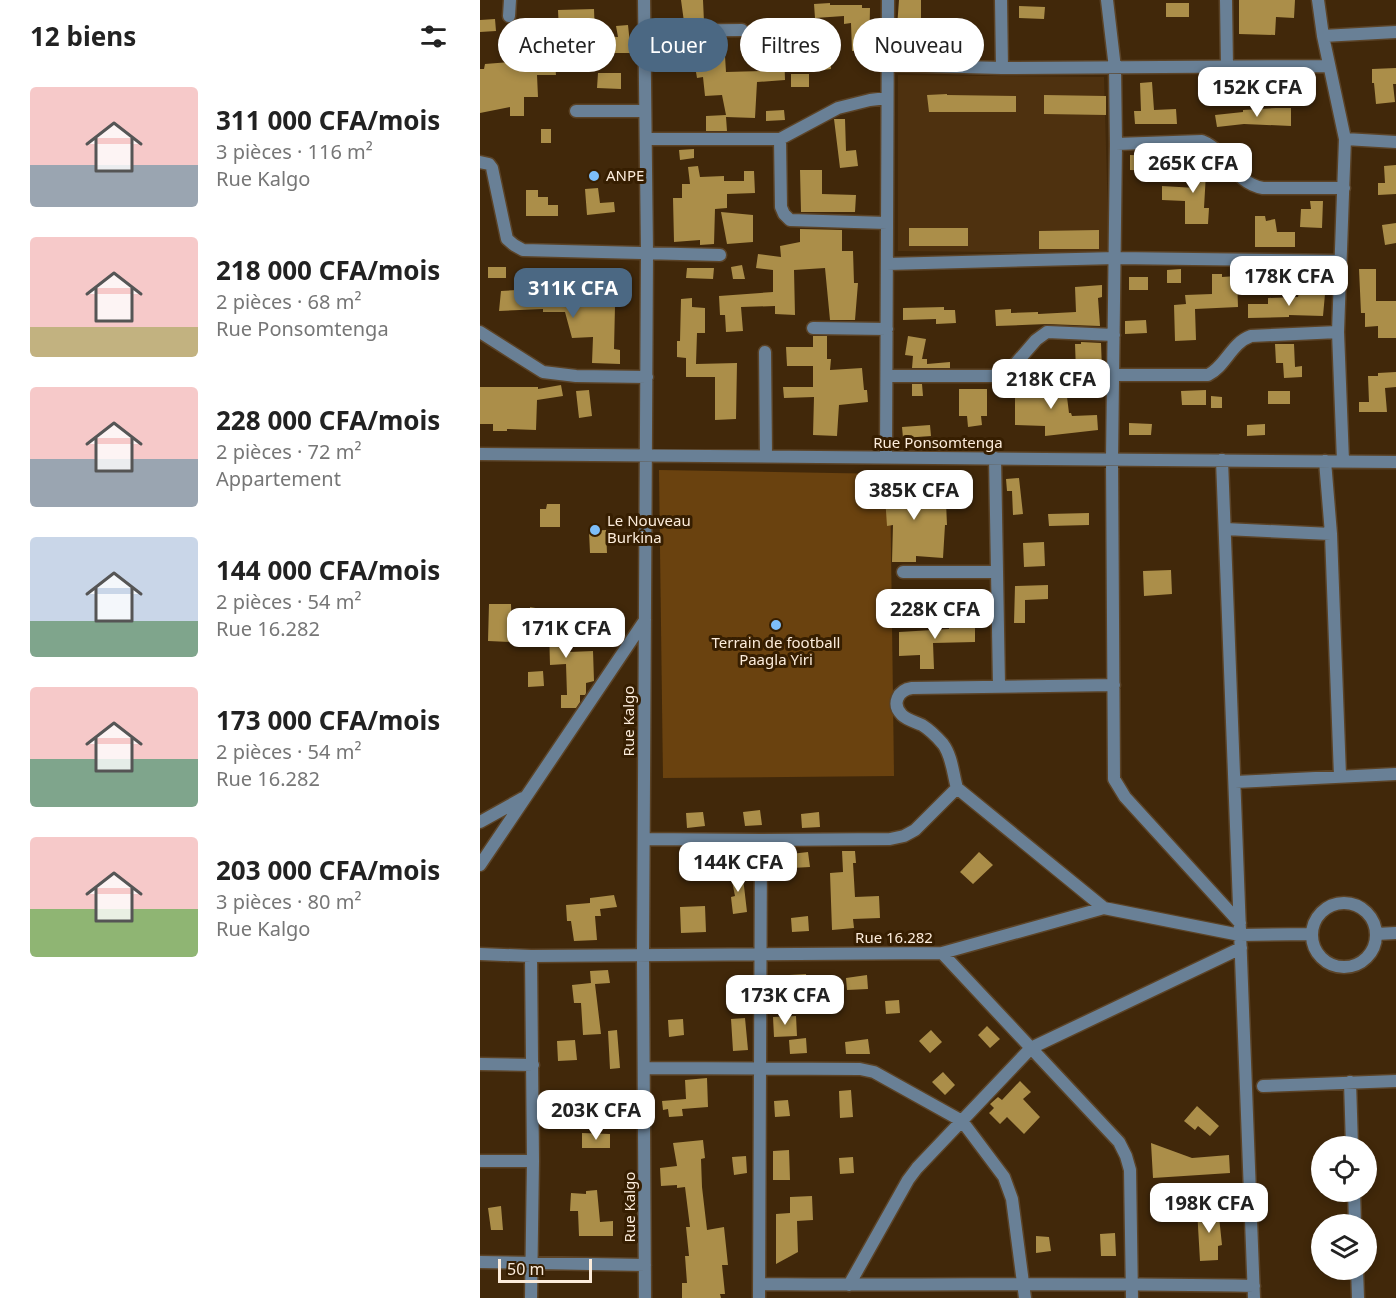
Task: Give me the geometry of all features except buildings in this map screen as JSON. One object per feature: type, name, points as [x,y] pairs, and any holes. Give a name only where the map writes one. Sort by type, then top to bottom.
[{"type":"street","points":[[509,16],[510,0]]},
{"type":"street","name":"Rue Kalgo","points":[[644,0],[645,18]]},
{"type":"street","points":[[888,0],[888,18]]},
{"type":"street","points":[[1001,0],[1002,68]]},
{"type":"street","points":[[1107,0],[1115,68],[1116,144],[1112,459],[1114,778],[1119,788],[1240,935]]},
{"type":"street","points":[[1226,0],[1227,67]]},
{"type":"street","points":[[1318,0],[1323,36],[1345,139],[1338,332],[1343,461]]},
{"type":"street","points":[[1323,36],[1396,32]]},
{"type":"street","points":[[984,68],[1329,66]]},
{"type":"street","name":"Rue Kalgo","points":[[645,72],[647,377],[643,955],[645,1298]]},
{"type":"street","points":[[886,458],[887,72]]},
{"type":"street","points":[[646,139],[780,139],[838,108],[887,98]]},
{"type":"street","points":[[576,111],[645,111]]},
{"type":"street","points":[[780,139],[781,207],[790,220],[887,224]]},
{"type":"street","points":[[1345,139],[1396,142]]},
{"type":"street","points":[[1116,144],[1203,141],[1214,146],[1244,181],[1253,186],[1344,188]]},
{"type":"street","points":[[480,162],[489,164],[492,168],[507,239],[524,250],[720,255]]},
{"type":"street","points":[[887,264],[1116,258],[1340,261]]},
{"type":"street","points":[[813,328],[886,329]]},
{"type":"street","points":[[480,332],[543,372],[576,376],[647,377]]},
{"type":"street","points":[[886,376],[992,376],[1010,370],[1036,340],[1047,332],[1114,335]]},
{"type":"street","points":[[1114,375],[1208,375],[1215,371],[1242,339],[1251,336],[1338,332]]},
{"type":"street","points":[[765,352],[766,456]]},
{"type":"street","name":"Rue Ponsomtenga","points":[[480,454],[1396,462]]},
{"type":"street","points":[[995,458],[999,685]]},
{"type":"street","points":[[759,1284],[1131,1283],[1254,1292],[1222,460]]},
{"type":"street","points":[[1325,461],[1331,534],[1340,776]]},
{"type":"street","points":[[1225,529],[1331,534]]},
{"type":"street","points":[[903,572],[997,572]]},
{"type":"street","points":[[480,865],[645,620]]},
{"type":"street","points":[[1104,908],[957,788],[949,754],[944,745],[922,725],[903,717],[897,706],[898,695],[905,689],[912,688],[1114,685]]},
{"type":"street","points":[[1235,782],[1396,774]]},
{"type":"street","points":[[644,838],[872,840],[904,836],[915,830],[957,788]]},
{"type":"street","points":[[480,822],[526,796]]},
{"type":"street","points":[[759,1298],[761,840]]},
{"type":"street","points":[[1343,903],[1354,904],[1365,910],[1373,920],[1376,934],[1371,953],[1362,962],[1349,967],[1326,962],[1316,951],[1312,934],[1315,921],[1323,910],[1343,903]]},
{"type":"street","points":[[942,953],[1104,908],[1240,935],[1312,934]]},
{"type":"street","points":[[1376,934],[1396,933]]},
{"type":"street","points":[[849,1285],[908,1180],[1031,1048],[1240,935]]},
{"type":"street","name":"Rue 16.282","points":[[480,954],[531,956],[942,953],[1119,1142],[1130,1170],[1132,1298]]},
{"type":"street","points":[[531,956],[533,1065],[531,1298]]},
{"type":"street","points":[[480,1064],[533,1065]]},
{"type":"street","points":[[644,1068],[874,1072],[962,1121],[1009,1187],[1025,1285],[1025,1298]]},
{"type":"street","points":[[1263,1086],[1396,1081]]},
{"type":"street","points":[[1350,1083],[1352,1136]]},
{"type":"street","points":[[480,1161],[533,1161]]},
{"type":"street","points":[[480,1262],[645,1265]]},
{"type":"street","points":[[1357,1280],[1358,1298]]},
{"type":"shaded area","points":[[898,75],[1104,77],[1109,253],[898,251]]},
{"type":"shaded area","name":"Terrain de football Paagla Yiri","points":[[659,470],[890,474],[894,776],[663,778]]},
{"type":"place","name":"ANPE","points":[[594,176]]},
{"type":"place","name":"Le Nouveau Burkina","points":[[595,530]]},
{"type":"place","name":"Terrain de football Paagla Yiri","points":[[776,625]]}]
